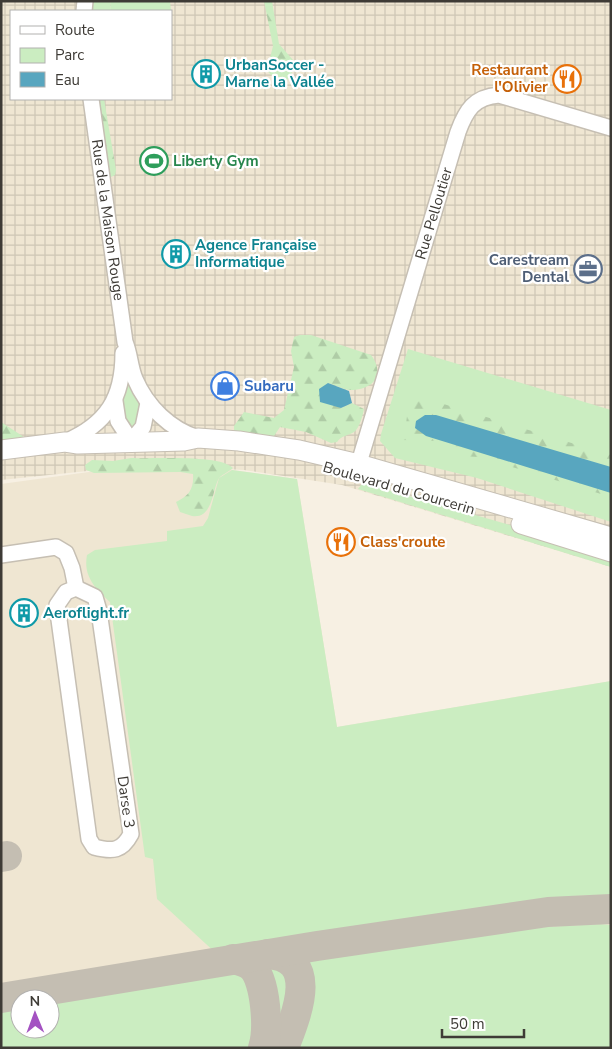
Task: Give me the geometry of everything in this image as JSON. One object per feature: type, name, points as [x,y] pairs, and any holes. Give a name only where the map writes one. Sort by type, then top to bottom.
[{"type":"main road","name":"Boulevard du Courcerin","points":[[1,450],[72,443],[191,440],[192,448],[357,469],[611,537]]},
{"type":"main road","name":"Boulevard du Courcerin","points":[[1,462],[59,452],[72,443]]},
{"type":"main road","name":"Boulevard du Courcerin","points":[[357,469],[611,552]]},
{"type":"street","name":"Rue Pelloutier","points":[[357,469],[456,141],[468,109],[484,97],[499,95],[611,128]]},
{"type":"street","name":"Rue de la Maison Rouge","points":[[91,100],[125,342]]},
{"type":"street","points":[[72,443],[89,430],[115,401],[122,380],[125,342]]},
{"type":"street","points":[[125,342],[135,379],[148,403],[191,440]]},
{"type":"street","points":[[115,401],[118,421],[131,441],[143,427],[148,403]]},
{"type":"street","points":[[1,555],[56,547],[66,552],[76,588]]},
{"type":"street","name":"Darse 3","points":[[76,588],[95,597],[99,610],[132,834],[125,845],[116,849],[94,847],[89,839],[57,605],[66,592],[76,588]]},
{"type":"shaded area","points":[[1,1],[611,1],[611,567],[342,485],[244,470],[145,465],[1,480]]},
{"type":"shaded area","points":[[111,469],[232,470],[297,479],[337,727],[611,681],[611,1048],[1,1048],[1,484]]},
{"type":"green space","points":[[91,1],[110,1],[111,10],[90,10]]},
{"type":"green space","points":[[110,1],[170,1],[171,10],[111,10]]},
{"type":"green space","points":[[264,1],[272,1],[279,44],[293,60],[291,78],[278,79],[267,70],[273,46]]},
{"type":"green space","points":[[97,100],[104,100],[116,170],[115,175],[111,177],[107,174]]},
{"type":"green space","points":[[311,335],[371,355],[375,362],[377,375],[371,384],[350,390],[328,383],[341,408],[352,403],[364,409],[358,428],[337,442],[331,443],[306,432],[280,427],[272,439],[234,435],[234,426],[244,412],[274,418],[284,410],[294,367],[291,351],[294,337]]},
{"type":"green space","points":[[408,349],[611,410],[611,522],[477,478],[395,458],[380,441]]},
{"type":"green space","points":[[128,374],[142,406],[141,420],[130,430],[120,407]]},
{"type":"green space","points":[[414,395],[611,455],[611,467],[436,415],[426,436],[442,441],[401,440],[398,435],[400,428],[406,424],[409,400]]},
{"type":"green space","points":[[1,422],[24,437],[1,440]]},
{"type":"green space","points":[[454,444],[611,493],[611,497],[479,457],[460,456],[452,451]]},
{"type":"green space","points":[[131,458],[201,459],[226,464],[233,468],[219,478],[210,504],[204,513],[199,516],[192,516],[180,512],[176,502],[190,491],[193,484],[193,474],[180,472],[94,473],[86,470],[85,465],[92,460],[113,461]]},
{"type":"green space","points":[[232,470],[297,479],[337,727],[611,681],[611,895],[573,896],[539,901],[218,955],[157,899],[153,859],[145,857],[110,602],[91,581],[87,569],[87,555],[95,550],[167,541],[167,531],[203,526],[208,518],[219,478]]},
{"type":"green space","points":[[367,484],[611,554],[611,567],[358,489],[361,485]]},
{"type":"green space","points":[[611,925],[611,1048],[293,1048],[293,1042],[306,1005],[307,994],[302,955],[318,952],[320,955],[546,927]]},
{"type":"green space","points":[[278,964],[287,969],[291,978],[293,1002],[285,1028],[274,1045],[272,1041],[273,1022],[267,980],[270,968]]},
{"type":"green space","points":[[227,967],[243,970],[252,982],[260,1031],[254,1048],[1,1048],[1,1004],[10,1003],[10,1039],[60,1039],[60,994]]},
{"type":"water","points":[[328,383],[349,391],[352,403],[341,408],[320,402],[319,389]]},
{"type":"water","points":[[425,415],[436,415],[611,467],[611,493],[426,436],[415,428],[416,421]]},
{"type":"taxiway","points":[[1,857],[7,856]]},
{"type":"taxiway","points":[[1,998],[317,946],[548,912],[611,909]]},
{"type":"taxiway","points":[[268,954],[285,958],[295,966],[300,978],[298,1006],[284,1048]]},
{"type":"taxiway","points":[[233,959],[252,967],[257,973],[263,994],[266,1018],[263,1048]]},
{"type":"place","name":"UrbanSoccer - Marne la Vallée","points":[[206,74]]},
{"type":"place","name":"Restaurant l'Olivier","points":[[567,79]]},
{"type":"place","name":"Liberty Gym","points":[[154,161]]},
{"type":"place","name":"Agence Française Informatique","points":[[176,254]]},
{"type":"place","name":"Carestream Dental","points":[[588,269]]},
{"type":"place","name":"Subaru","points":[[225,386]]},
{"type":"place","name":"Class'croute","points":[[341,542]]},
{"type":"place","name":"Aeroflight.fr","points":[[24,613]]}]
